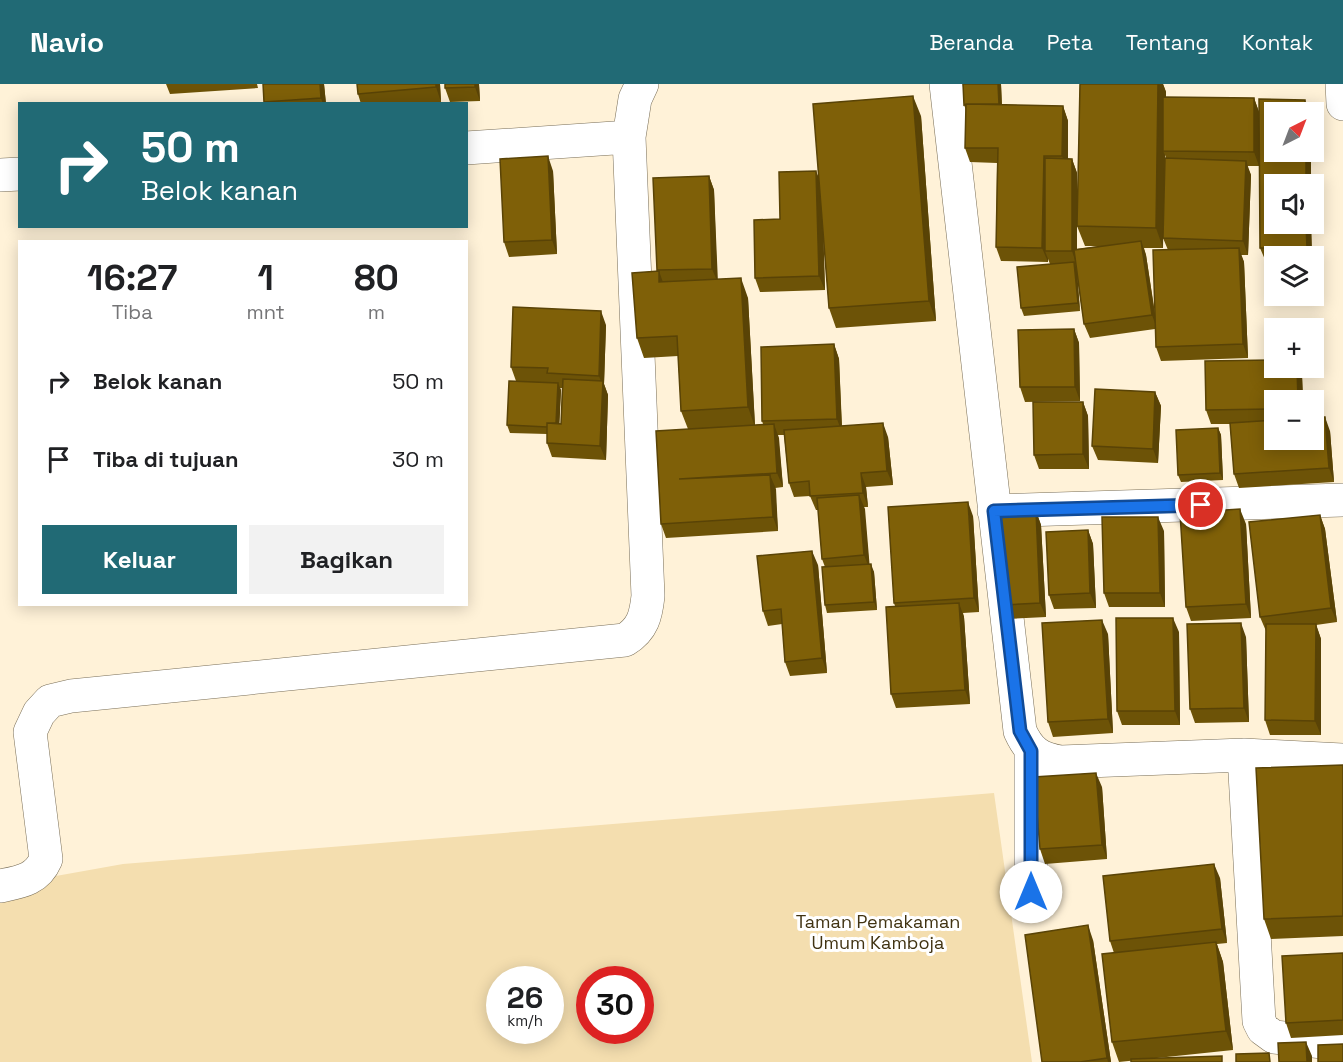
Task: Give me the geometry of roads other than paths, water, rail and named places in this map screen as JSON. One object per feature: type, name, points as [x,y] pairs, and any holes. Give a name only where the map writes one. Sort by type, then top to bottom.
[{"type":"street","points":[[0,886],[32,877],[38,872],[45,859],[30,732],[39,712],[50,701],[71,696],[625,640],[640,628],[646,615],[648,596],[629,137],[634,99],[642,84]]},
{"type":"street","points":[[946,84],[1020,731],[1031,751],[1031,892]]},
{"type":"street","points":[[1342,84],[1343,104]]},
{"type":"street","points":[[468,148],[629,137]]},
{"type":"street","points":[[0,175],[18,174]]},
{"type":"street","points":[[994,511],[1343,500]]},
{"type":"street","points":[[1031,751],[1041,757],[1061,762],[1244,755],[1343,760]]},
{"type":"street","points":[[1244,755],[1259,1021],[1263,1029],[1274,1037],[1343,1044]]},
{"type":"park label","name":"Taman Pemakaman Umum Kamboja","points":[[878,932]]}]
